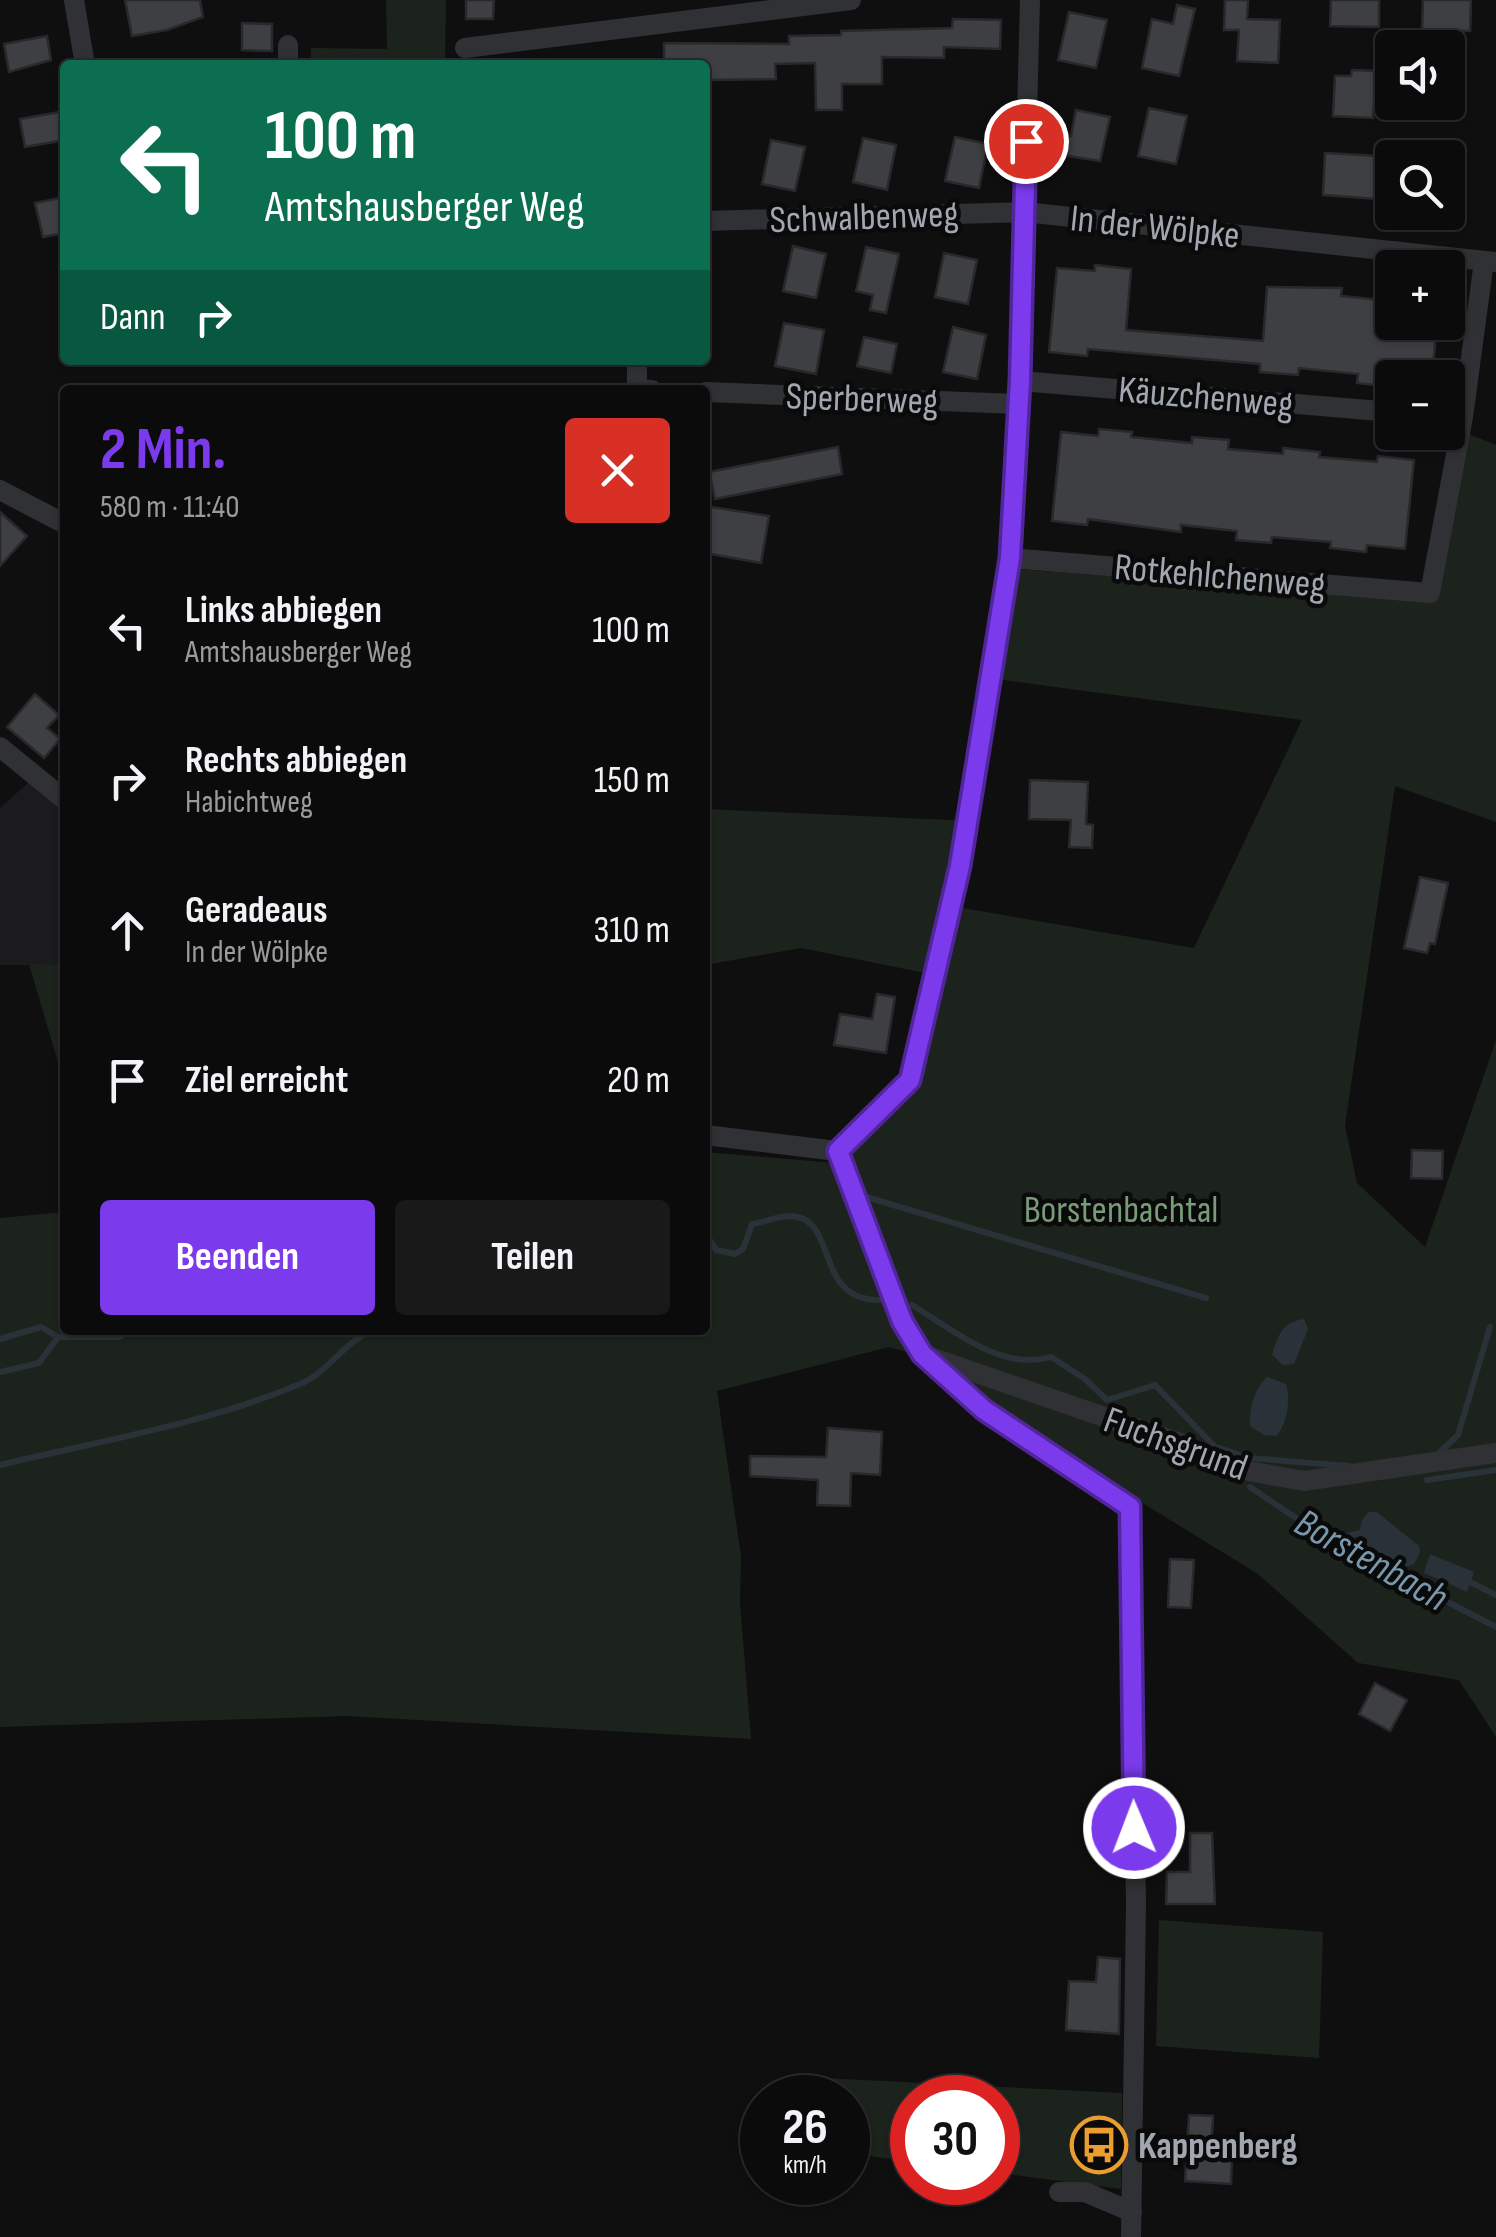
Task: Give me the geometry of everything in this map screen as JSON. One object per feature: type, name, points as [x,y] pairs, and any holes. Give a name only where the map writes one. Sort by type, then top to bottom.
[{"type":"street","points":[[74,0],[85,60]]},
{"type":"street","points":[[465,48],[851,0]]},
{"type":"street","name":"In der Wölpke","points":[[1030,0],[1024,212],[1490,262]]},
{"type":"street","points":[[838,1151],[910,1080],[960,866],[1010,558],[1024,212]]},
{"type":"street","name":"Schwalbenweg","points":[[710,220],[1024,212]]},
{"type":"street","points":[[1465,373],[1490,262]]},
{"type":"street","name":"Käuzchenweg","points":[[1020,381],[1375,411]]},
{"type":"street","name":"Sperberweg","points":[[710,392],[1019,404]]},
{"type":"street","name":"Rotkehlchenweg","points":[[1010,558],[1430,593],[1450,450]]},
{"type":"street","points":[[0,490],[60,521]]},
{"type":"street","points":[[0,747],[60,796]]},
{"type":"street","points":[[710,1135],[838,1151]]},
{"type":"street","points":[[838,1151],[902,1321],[922,1354],[984,1410],[1130,1507],[1136,1904],[1131,2237]]},
{"type":"street","name":"Fuchsgrund","points":[[922,1354],[1180,1443],[1232,1468],[1304,1481],[1496,1454]]},
{"type":"street","points":[[1058,2192],[1085,2192],[1132,2212]]},
{"type":"shaded area","points":[[37,775],[60,791],[60,965],[0,965],[0,808]]},
{"type":"shaded area","points":[[1304,1319],[1308,1329],[1294,1364],[1283,1365],[1272,1355],[1279,1335],[1290,1323]]},
{"type":"shaded area","points":[[1267,1377],[1286,1384],[1287,1390],[1285,1419],[1276,1436],[1264,1435],[1250,1426],[1253,1400]]},
{"type":"shaded area","points":[[1369,1512],[1377,1512],[1419,1546],[1414,1564],[1407,1567],[1364,1544],[1360,1527]]},
{"type":"shaded area","points":[[1430,1554],[1474,1572],[1467,1592],[1424,1573]]},
{"type":"green space","points":[[386,0],[446,0],[445,60],[311,60],[311,48],[387,49]]},
{"type":"green space","name":"Borstenbachtal","points":[[1466,433],[1496,445],[1496,822],[1395,786],[1345,1126],[1357,1183],[1425,1247],[1496,1040],[1496,1737],[1459,1680],[1358,1663],[1258,1574],[993,1411],[931,1359],[889,1347],[717,1391],[741,1556],[740,1604],[751,1739],[346,1716],[0,1727],[0,1218],[60,1212],[60,1335],[710,1335],[710,1152],[834,1163],[919,1086],[940,976],[801,948],[710,964],[710,809],[972,821],[957,907],[1194,948],[1302,720],[996,679],[1015,569],[1431,600]]},
{"type":"green space","points":[[29,964],[60,965],[60,1069]]},
{"type":"green space","points":[[1159,1920],[1323,1932],[1319,2058],[1156,2046]]},
{"type":"green space","points":[[870,2080],[890,2081],[890,2159],[870,2156]]},
{"type":"green space","points":[[1020,2088],[1122,2093],[1121,2189],[1020,2176]]},
{"type":"building","points":[[125,0],[200,0],[203,17],[167,30],[132,36]]},
{"type":"building","points":[[466,0],[494,0],[493,19],[466,19]]},
{"type":"building","points":[[1225,0],[1248,0],[1247,19],[1280,20],[1278,63],[1237,61],[1239,30],[1224,30]]},
{"type":"building","points":[[1331,0],[1379,0],[1379,27],[1330,26]]},
{"type":"building","points":[[1423,0],[1471,0],[1470,31],[1422,30]]},
{"type":"building","points":[[1177,5],[1195,9],[1179,76],[1142,68],[1152,19],[1173,24]]},
{"type":"building","points":[[1069,12],[1107,20],[1096,68],[1058,60]]},
{"type":"building","points":[[953,19],[1001,20],[1000,49],[944,47],[944,58],[882,57],[882,84],[842,84],[842,110],[816,110],[815,63],[775,64],[776,79],[710,80],[710,60],[664,60],[664,43],[789,44],[789,36],[952,28]]},
{"type":"building","points":[[242,23],[272,24],[272,51],[242,50]]},
{"type":"building","points":[[47,36],[51,60],[9,72],[4,44]]},
{"type":"building","points":[[1352,70],[1375,71],[1373,118],[1333,116],[1335,76],[1351,76]]},
{"type":"building","points":[[1149,108],[1187,116],[1176,164],[1138,156]]},
{"type":"building","points":[[1076,110],[1110,117],[1100,161],[1050,153],[1055,132],[1071,136]]},
{"type":"building","points":[[60,112],[60,141],[25,147],[20,119]]},
{"type":"building","points":[[955,137],[988,144],[979,188],[945,181]]},
{"type":"building","points":[[863,138],[896,145],[887,190],[853,182]]},
{"type":"building","points":[[771,140],[805,147],[795,191],[762,184]]},
{"type":"building","points":[[1325,153],[1375,156],[1375,199],[1323,195]]},
{"type":"building","points":[[60,198],[60,234],[43,237],[35,203]]},
{"type":"building","points":[[793,246],[826,254],[816,298],[783,291]]},
{"type":"building","points":[[866,247],[899,254],[886,313],[870,310],[873,295],[856,291]]},
{"type":"building","points":[[944,253],[977,260],[968,304],[935,297]]},
{"type":"building","points":[[1095,265],[1131,269],[1126,330],[1263,341],[1267,287],[1342,288],[1341,296],[1375,299],[1375,340],[1435,340],[1434,360],[1375,360],[1375,385],[1357,383],[1358,374],[1299,368],[1298,375],[1260,372],[1260,364],[1088,349],[1087,356],[1049,352],[1057,268],[1095,271]]},
{"type":"building","points":[[784,323],[824,330],[816,374],[775,366]]},
{"type":"building","points":[[953,327],[986,335],[977,379],[943,372]]},
{"type":"building","points":[[864,337],[897,344],[891,373],[857,366]]},
{"type":"building","points":[[1099,429],[1132,432],[1131,437],[1192,443],[1192,437],[1229,440],[1228,449],[1283,454],[1283,448],[1320,452],[1319,457],[1377,462],[1378,456],[1414,460],[1405,549],[1367,545],[1366,552],[1330,548],[1331,542],[1272,537],[1271,543],[1236,540],[1237,531],[1181,525],[1181,532],[1088,519],[1087,525],[1052,521],[1061,432],[1098,436]]},
{"type":"building","points":[[838,447],[842,474],[715,499],[710,472]]},
{"type":"building","points":[[710,507],[769,516],[761,563],[710,554]]},
{"type":"building","points":[[0,512],[27,536],[0,566]]},
{"type":"building","points":[[35,694],[59,715],[47,728],[60,739],[44,758],[7,727]]},
{"type":"building","points":[[1030,780],[1088,782],[1086,824],[1093,825],[1092,848],[1069,847],[1071,820],[1029,819]]},
{"type":"building","points":[[1420,877],[1448,883],[1435,944],[1430,943],[1427,953],[1404,948]]},
{"type":"building","points":[[877,994],[895,997],[886,1053],[834,1045],[840,1014],[872,1019]]},
{"type":"building","points":[[1412,1150],[1443,1151],[1442,1179],[1411,1178]]},
{"type":"building","points":[[828,1428],[882,1432],[880,1475],[851,1473],[850,1506],[817,1505],[818,1480],[750,1476],[750,1456],[826,1457]]},
{"type":"building","points":[[1170,1559],[1194,1560],[1191,1608],[1168,1607]]},
{"type":"building","points":[[1375,1683],[1407,1700],[1390,1731],[1359,1714]]},
{"type":"building","points":[[1190,1833],[1212,1833],[1215,1904],[1166,1904],[1167,1872],[1190,1872]]},
{"type":"building","points":[[1098,1957],[1120,1959],[1119,2034],[1066,2030],[1069,1981],[1096,1982]]},
{"type":"building","points":[[1189,2115],[1213,2116],[1212,2137],[1242,2138],[1241,2156],[1232,2155],[1231,2184],[1185,2181]]},
{"type":"waterway","points":[[863,1196],[1206,1298]]},
{"type":"waterway","name":"Borstenbach","points":[[710,1240],[716,1250],[735,1254],[743,1249],[752,1224],[786,1216],[806,1220],[816,1230],[845,1288],[859,1297],[880,1300]]},
{"type":"waterway","name":"Borstenbach","points":[[912,1305],[960,1336],[996,1353],[1014,1359],[1051,1357],[1085,1379],[1107,1400],[1155,1385],[1224,1456]]},
{"type":"waterway","points":[[0,1339],[41,1327],[58,1337]]},
{"type":"waterway","points":[[1437,1455],[1458,1435],[1490,1327]]},
{"type":"waterway","name":"Borstenbach","points":[[0,1372],[39,1363],[58,1337],[122,1335]]},
{"type":"waterway","points":[[0,1465],[189,1421],[264,1398],[310,1379],[363,1335]]},
{"type":"waterway","name":"Borstenbach","points":[[1219,1448],[1249,1458],[1349,1466]]},
{"type":"waterway","name":"Borstenbach","points":[[1427,1480],[1496,1470]]},
{"type":"waterway","name":"Borstenbach","points":[[1250,1487],[1330,1541],[1496,1627]]},
{"type":"waterway","points":[[1330,1541],[1364,1532]]},
{"type":"waterway","points":[[1466,1580],[1496,1595]]},
{"type":"place","name":"Kappenberg","points":[[1099,2145]]},
{"type":"route","points":[[1026,141],[1020,381],[1010,558],[960,866],[910,1080],[838,1151],[902,1321],[922,1354],[984,1410],[1130,1507],[1134,1828]]}]
